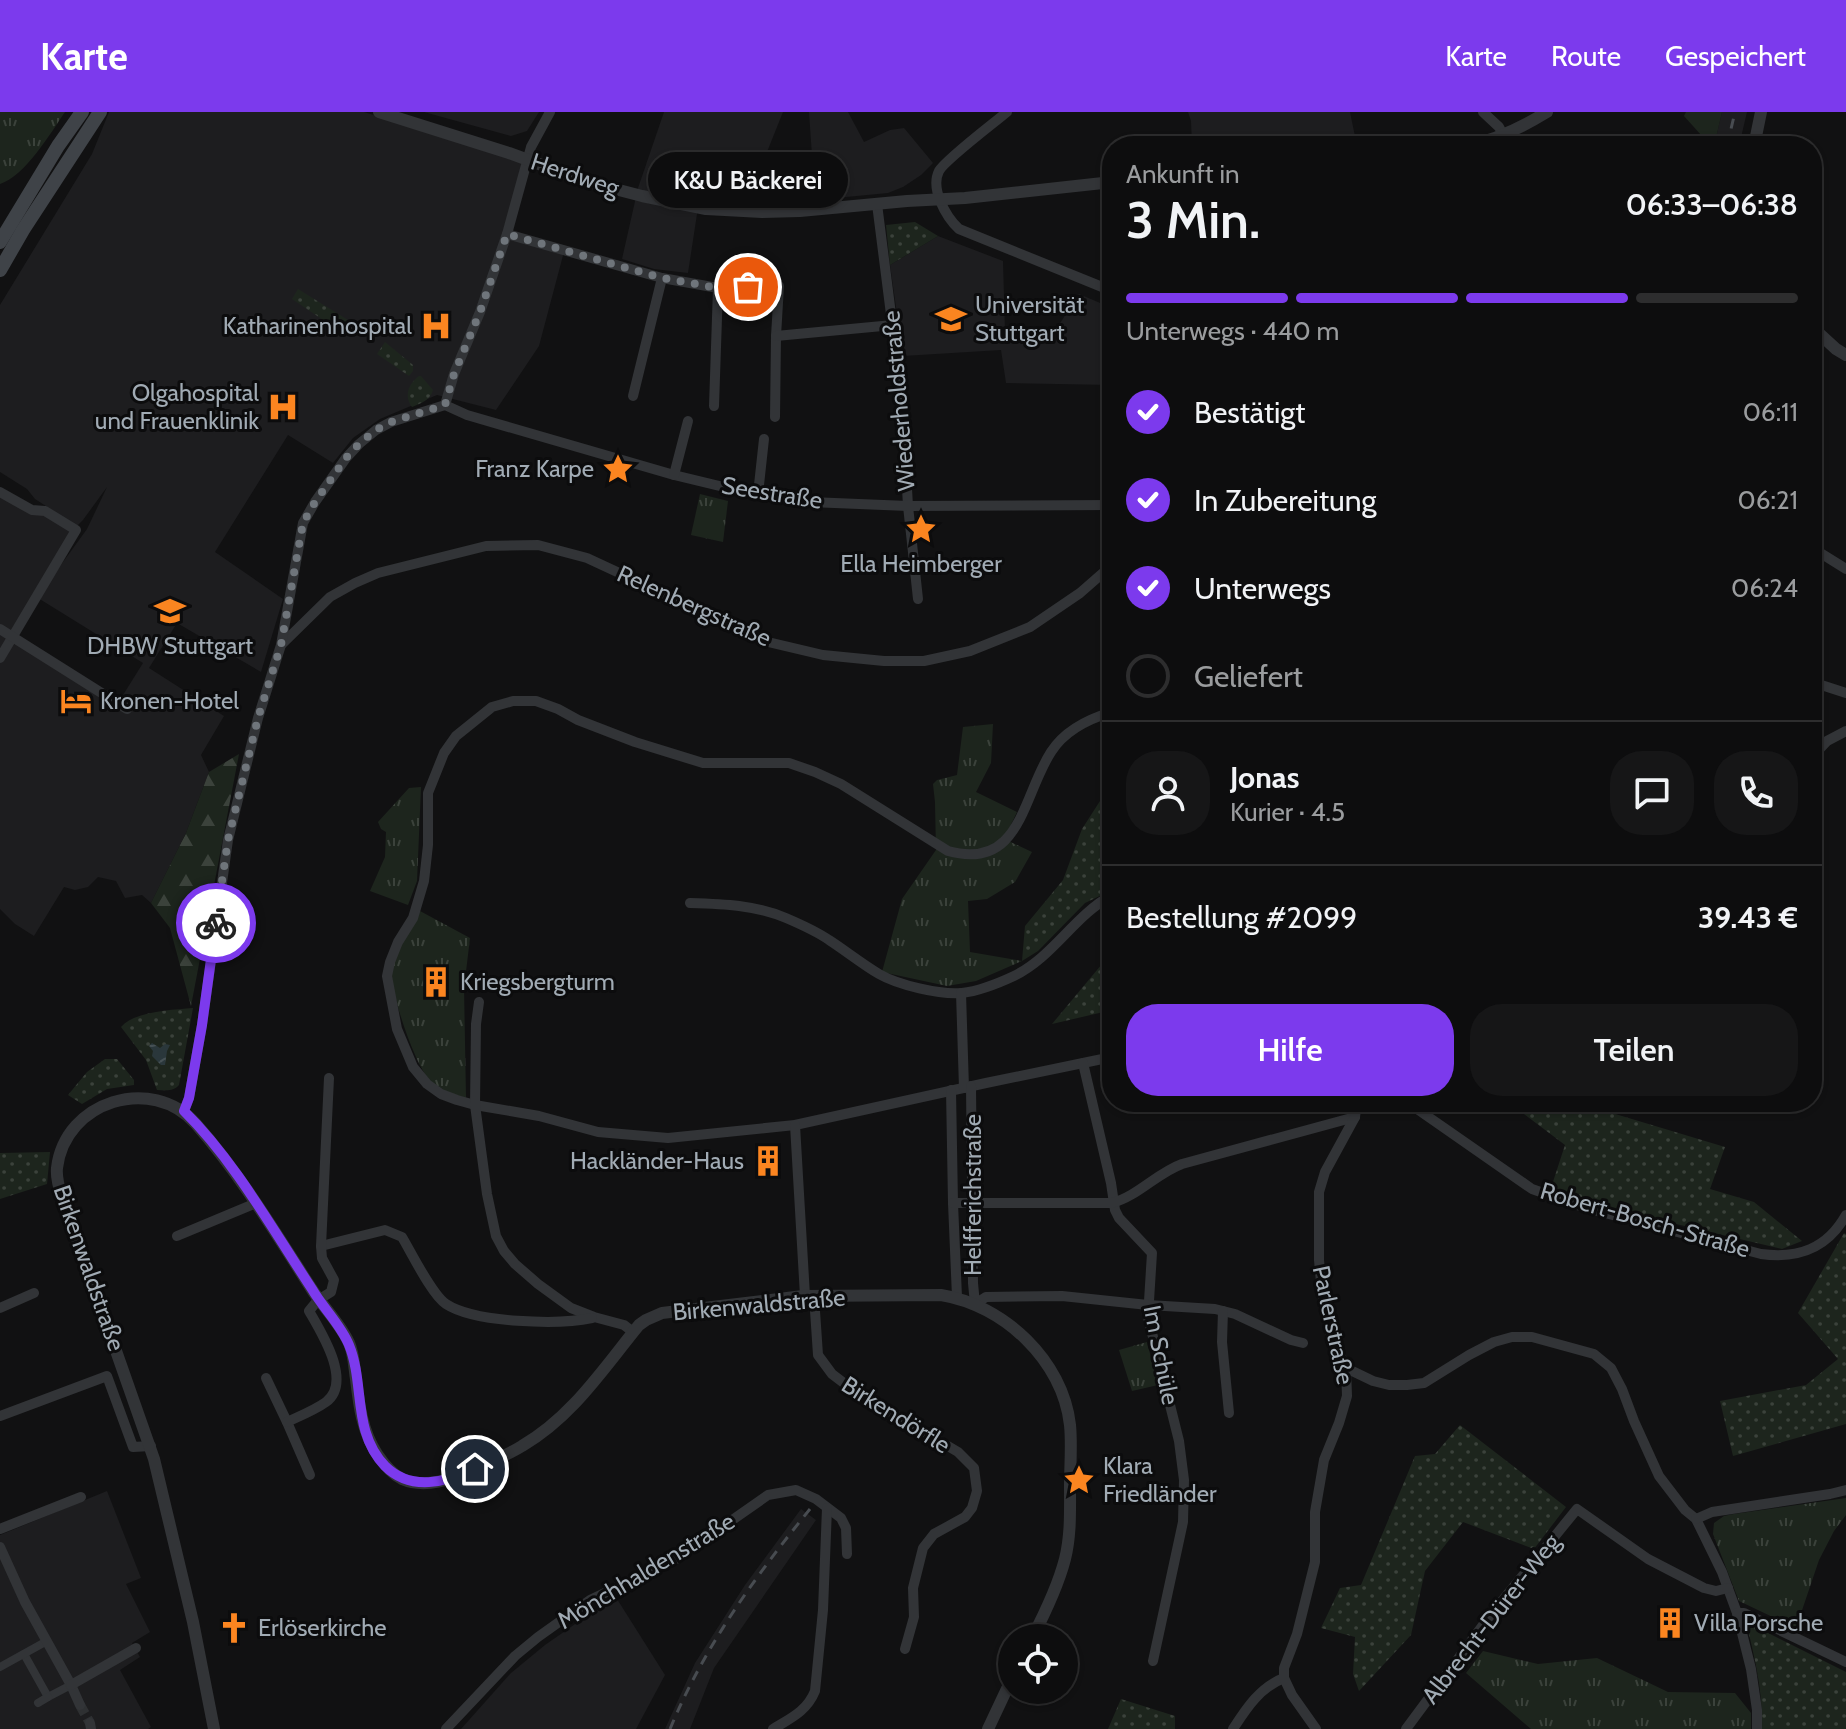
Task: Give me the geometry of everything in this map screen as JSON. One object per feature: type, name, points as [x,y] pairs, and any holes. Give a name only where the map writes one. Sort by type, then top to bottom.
[{"type":"main road","points":[[0,242],[82,112]]},
{"type":"main road","points":[[0,270],[100,112]]},
{"type":"street","name":"Herdweg","points":[[379,112],[599,185],[706,209],[776,212],[941,200],[1102,183]]},
{"type":"street","points":[[184,1111],[202,1025],[228,840],[258,718],[281,645],[303,523],[346,458],[359,444],[391,422],[445,405],[507,234],[534,139],[550,112]]},
{"type":"street","points":[[1007,112],[940,169],[935,183],[952,223],[959,229],[1102,287]]},
{"type":"street","points":[[1483,112],[1503,135]]},
{"type":"street","points":[[1500,136],[1547,112]]},
{"type":"street","points":[[1756,136],[1761,112]]},
{"type":"street","name":"Wiederholdstraße","points":[[877,204],[902,401],[908,506],[918,599]]},
{"type":"street","points":[[507,234],[662,278],[718,288],[779,286],[775,417]]},
{"type":"street","points":[[633,396],[662,278]]},
{"type":"street","points":[[714,406],[718,288]]},
{"type":"street","points":[[776,336],[893,325]]},
{"type":"street","points":[[1822,336],[1846,355]]},
{"type":"street","name":"Seestraße","points":[[445,405],[467,415],[674,475],[810,502],[908,506],[1102,505]]},
{"type":"street","points":[[674,475],[688,421]]},
{"type":"street","points":[[758,494],[764,439]]},
{"type":"street","points":[[0,492],[32,510],[45,511],[76,530],[0,658]]},
{"type":"street","name":"Relenbergstraße","points":[[281,645],[330,597],[355,583],[378,573],[486,546],[538,545],[587,558],[768,642],[823,655],[884,661],[924,661],[970,651],[1030,627],[1102,574]]},
{"type":"street","points":[[1822,554],[1846,569]]},
{"type":"street","points":[[0,629],[127,709]]},
{"type":"street","points":[[1822,685],[1846,693]]},
{"type":"street","points":[[1102,715],[1069,732],[1051,752],[1009,839],[979,855],[964,855],[948,851],[841,784],[789,763],[703,763],[635,742],[536,701],[513,701],[492,707],[456,736],[444,753],[428,793],[424,881],[413,918],[398,942],[387,976],[397,1029],[413,1067],[427,1084],[441,1094],[475,1105],[539,1116],[598,1132],[668,1138],[795,1125],[1102,1059]]},
{"type":"street","points":[[1822,746],[1846,731]]},
{"type":"street","points":[[690,903],[737,904],[761,909],[826,938],[882,976],[898,983],[961,993],[997,983],[1026,969],[1047,954],[1102,902]]},
{"type":"street","name":"Helfferichstraße","points":[[961,993],[967,1087],[973,1097],[975,1304]]},
{"type":"street","points":[[479,1002],[475,1105],[496,1236],[515,1264],[571,1308],[624,1325],[633,1332]]},
{"type":"street","name":"Im Schüle","points":[[1083,1063],[1111,1183],[1112,1203],[1119,1218],[1152,1253],[1148,1317],[1179,1441],[1184,1480],[1183,1522],[1153,1661]]},
{"type":"street","points":[[287,1422],[329,1400],[337,1383],[331,1351],[309,1311],[318,1300],[331,1292],[334,1280],[322,1258],[321,1246],[329,1078]]},
{"type":"street","name":"Helfferichstraße","points":[[951,1090],[957,1297]]},
{"type":"street","name":"Birkenwaldstraße","points":[[214,1729],[193,1622],[151,1446],[62,1197],[57,1169],[64,1146],[82,1119],[112,1101],[142,1097],[162,1101],[184,1111],[221,1155],[349,1343],[369,1442],[384,1465],[403,1479],[429,1483],[454,1478],[522,1447],[580,1399],[633,1332],[646,1320],[662,1313],[809,1296],[941,1295],[975,1304],[1020,1333],[1040,1355],[1060,1391],[1070,1423],[1066,1555],[1038,1624]]},
{"type":"street","name":"Parlerstraße","points":[[1284,1678],[1284,1668],[1297,1634],[1315,1562],[1318,1486],[1347,1396],[1346,1368],[1330,1332],[1322,1293],[1319,1192],[1325,1172],[1356,1112]]},
{"type":"street","name":"Robert-Bosch-Straße","points":[[1421,1112],[1532,1189],[1586,1208],[1761,1254],[1788,1256],[1820,1245],[1846,1215]]},
{"type":"street","points":[[953,1203],[1112,1203],[1182,1164],[1355,1117]]},
{"type":"street","points":[[795,1125],[809,1296]]},
{"type":"street","points":[[177,1236],[256,1203]]},
{"type":"street","points":[[321,1246],[385,1230],[402,1237],[426,1280],[444,1304],[471,1315],[516,1320],[573,1322],[594,1317]]},
{"type":"street","points":[[0,1308],[34,1293]]},
{"type":"street","name":"Birkendörfle","points":[[809,1296],[818,1355],[832,1374],[853,1390],[958,1452],[974,1468],[977,1491],[972,1508],[965,1517],[934,1534],[923,1548],[913,1588],[914,1617],[905,1649]]},
{"type":"street","points":[[975,1304],[986,1297],[1062,1296],[1215,1309],[1235,1314],[1303,1343]]},
{"type":"street","points":[[1223,1311],[1222,1342],[1229,1413]]},
{"type":"street","points":[[1346,1368],[1389,1385],[1424,1383],[1494,1342],[1512,1337],[1532,1337],[1594,1354],[1611,1368],[1659,1476],[1685,1510],[1696,1519],[1712,1548],[1737,1613],[1751,1669],[1757,1729]]},
{"type":"street","points":[[0,1416],[107,1376],[133,1447],[151,1446]]},
{"type":"street","points":[[266,1378],[310,1475]]},
{"type":"street","name":"Mönchhaldenstraße","points":[[446,1729],[515,1656],[538,1637],[590,1600],[678,1558],[768,1495],[796,1490],[827,1508]]},
{"type":"street","points":[[1696,1519],[1712,1512],[1846,1490]]},
{"type":"street","points":[[0,1529],[81,1497]]},
{"type":"street","points":[[827,1508],[841,1518],[846,1528],[847,1554]]},
{"type":"street","points":[[773,1729],[805,1709],[815,1691],[823,1610],[827,1508]]},
{"type":"street","name":"Albrecht-Dürer-Weg","points":[[1406,1729],[1489,1617],[1577,1509],[1648,1559],[1704,1588],[1716,1591],[1728,1588]]},
{"type":"street","points":[[0,1547],[25,1602],[80,1705]]},
{"type":"street","points":[[1737,1613],[1744,1613],[1846,1662]]},
{"type":"street","points":[[0,1667],[47,1641]]},
{"type":"street","points":[[38,1703],[136,1648]]},
{"type":"street","points":[[24,1654],[48,1697]]},
{"type":"street","points":[[1233,1729],[1250,1703],[1272,1683],[1284,1678],[1316,1729]]},
{"type":"street","points":[[988,1729],[1000,1704]]},
{"type":"shaded area","points":[[109,112],[364,112],[524,162],[503,231],[565,248],[539,346],[496,410],[437,395],[380,419],[353,438],[333,463],[288,435],[215,552],[283,599],[261,672],[177,623],[149,668],[224,716],[201,755],[209,772],[186,833],[151,903],[142,895],[125,898],[116,881],[98,877],[88,887],[75,890],[64,887],[34,936],[15,924],[0,909],[0,496],[46,513],[71,531],[42,591],[87,529],[107,487],[77,526],[0,472],[0,305],[92,154]],"holes":[[[38,598],[143,663],[118,703],[16,638]]]},
{"type":"shaded area","points":[[424,112],[539,112],[527,131],[511,136]]},
{"type":"shaded area","points":[[664,112],[783,112],[761,167],[740,203],[699,201],[688,273],[654,269],[622,259],[638,188]]},
{"type":"shaded area","points":[[809,112],[848,112],[864,142],[890,130],[904,128],[933,163],[903,187],[888,193],[815,200]]},
{"type":"shaded area","points":[[1188,112],[1350,112],[1355,136],[1192,136]]},
{"type":"shaded area","points":[[1722,112],[1747,112],[1741,136],[1716,136]]},
{"type":"shaded area","name":"Universität Stuttgart","points":[[938,236],[1003,261],[1005,331],[1017,334],[1053,334],[1079,294],[1102,304],[1102,385],[1006,383],[1001,350],[903,356],[890,265]]},
{"type":"shaded area","points":[[107,1491],[141,1578],[126,1584],[150,1632],[132,1643],[140,1657],[120,1670],[151,1727],[0,1729],[0,1535]]},
{"type":"shaded area","points":[[801,1509],[816,1520],[714,1668],[690,1729],[665,1729],[695,1663],[745,1585]]},
{"type":"shaded area","points":[[617,1599],[665,1675],[636,1729],[461,1729],[511,1673],[545,1645]]},
{"type":"green space","points":[[0,112],[65,112],[28,164],[0,184]]},
{"type":"green space","points":[[1686,112],[1722,112],[1716,136],[1702,136],[1684,116]]},
{"type":"green space","points":[[915,222],[938,236],[890,265],[886,225]]},
{"type":"green space","points":[[298,289],[348,320],[341,332],[292,299]]},
{"type":"green space","points":[[385,342],[413,365],[409,376],[377,354]]},
{"type":"green space","points":[[419,376],[433,390],[428,399],[412,407],[408,390]]},
{"type":"green space","points":[[700,494],[728,501],[723,542],[691,535]]},
{"type":"green space","points":[[993,724],[991,763],[976,792],[1017,812],[1004,839],[1032,852],[1015,882],[987,899],[968,901],[970,952],[1022,961],[976,981],[947,986],[882,972],[902,899],[936,850],[933,784],[957,775],[963,727]]},
{"type":"green space","points":[[239,754],[191,1006],[170,928],[151,903],[186,833],[209,772]]},
{"type":"green space","points":[[421,787],[417,881],[408,905],[370,891],[385,857],[386,832],[378,822],[409,788]]},
{"type":"green space","points":[[1100,801],[1102,895],[1085,903],[1038,951],[1022,961],[1025,926],[1063,880],[1082,829]]},
{"type":"green space","points":[[420,911],[470,938],[464,988],[466,1098],[440,1089],[426,1075],[413,1050],[397,1003],[392,979],[394,961]]},
{"type":"green space","points":[[1102,964],[1102,1012],[1052,1024]]},
{"type":"green space","points":[[193,1008],[179,1085],[172,1090],[157,1090],[146,1060],[121,1027],[144,1014]]},
{"type":"green space","points":[[105,1059],[117,1059],[134,1080],[134,1085],[107,1089],[82,1104],[68,1095],[87,1072]]},
{"type":"green space","points":[[1521,1112],[1609,1112],[1725,1147],[1710,1189],[1754,1202],[1802,1241],[1782,1249],[1549,1194],[1565,1145]]},
{"type":"green space","points":[[50,1152],[47,1184],[0,1199],[0,1153]]},
{"type":"green space","points":[[1844,1233],[1846,1424],[1733,1456],[1720,1401],[1806,1385],[1838,1359],[1798,1313]]},
{"type":"green space","points":[[1147,1342],[1158,1385],[1132,1391],[1119,1350]]},
{"type":"green space","points":[[1460,1425],[1566,1507],[1534,1549],[1463,1522],[1425,1571],[1411,1635],[1359,1691],[1353,1674],[1355,1637],[1321,1628],[1340,1588],[1361,1585],[1415,1456],[1435,1454]]},
{"type":"green space","points":[[1846,1498],[1846,1515],[1819,1560],[1796,1628],[1739,1601],[1713,1534],[1714,1523],[1734,1514]]},
{"type":"green space","points":[[1746,1622],[1846,1672],[1846,1729],[1762,1729],[1760,1688]]},
{"type":"green space","points":[[1483,1651],[1538,1664],[1597,1658],[1668,1692],[1735,1693],[1751,1713],[1751,1729],[1531,1729],[1466,1673]]},
{"type":"green space","points":[[1121,1699],[1175,1716],[1175,1729],[1108,1729]]},
{"type":"water","points":[[152,1043],[160,1048],[170,1045],[165,1065],[152,1056],[149,1046]]},
{"type":"tunnel","points":[[80,1705],[90,1723]]},
{"type":"railway","points":[[1729,136],[1735,112]]},
{"type":"railway","points":[[670,1729],[714,1642],[769,1561],[810,1509]]},
{"type":"way so far","points":[[216,923],[228,840],[258,718],[281,645],[303,523],[346,458],[359,444],[391,422],[445,405],[507,234],[662,278],[718,288],[748,287]]},
{"type":"place","name":"K&U Bäckerei","points":[[748,287]]},
{"type":"place","name":"Universität Stuttgart","points":[[951,319]]},
{"type":"place","name":"Katharinenhospital","points":[[436,326]]},
{"type":"place","name":"Olgahospital und Frauenklinik","points":[[283,407]]},
{"type":"place","name":"Franz Karpe","points":[[618,469]]},
{"type":"place","name":"Ella Heimberger","points":[[921,529]]},
{"type":"place","name":"DHBW Stuttgart","points":[[170,611]]},
{"type":"place","name":"Kronen-Hotel","points":[[76,701]]},
{"type":"place","name":"Kriegsbergturm","points":[[436,982]]},
{"type":"place","name":"Hackländer-Haus","points":[[768,1161]]},
{"type":"place","name":"Klara Friedländer","points":[[1079,1480]]},
{"type":"place","name":"Villa Porsche","points":[[1670,1623]]},
{"type":"place","name":"Erlöserkirche","points":[[234,1628]]},
{"type":"route","points":[[216,923],[202,1025],[184,1111],[256,1203],[349,1343],[365,1430],[384,1465],[403,1479],[429,1483],[454,1478],[475,1469]]}]
